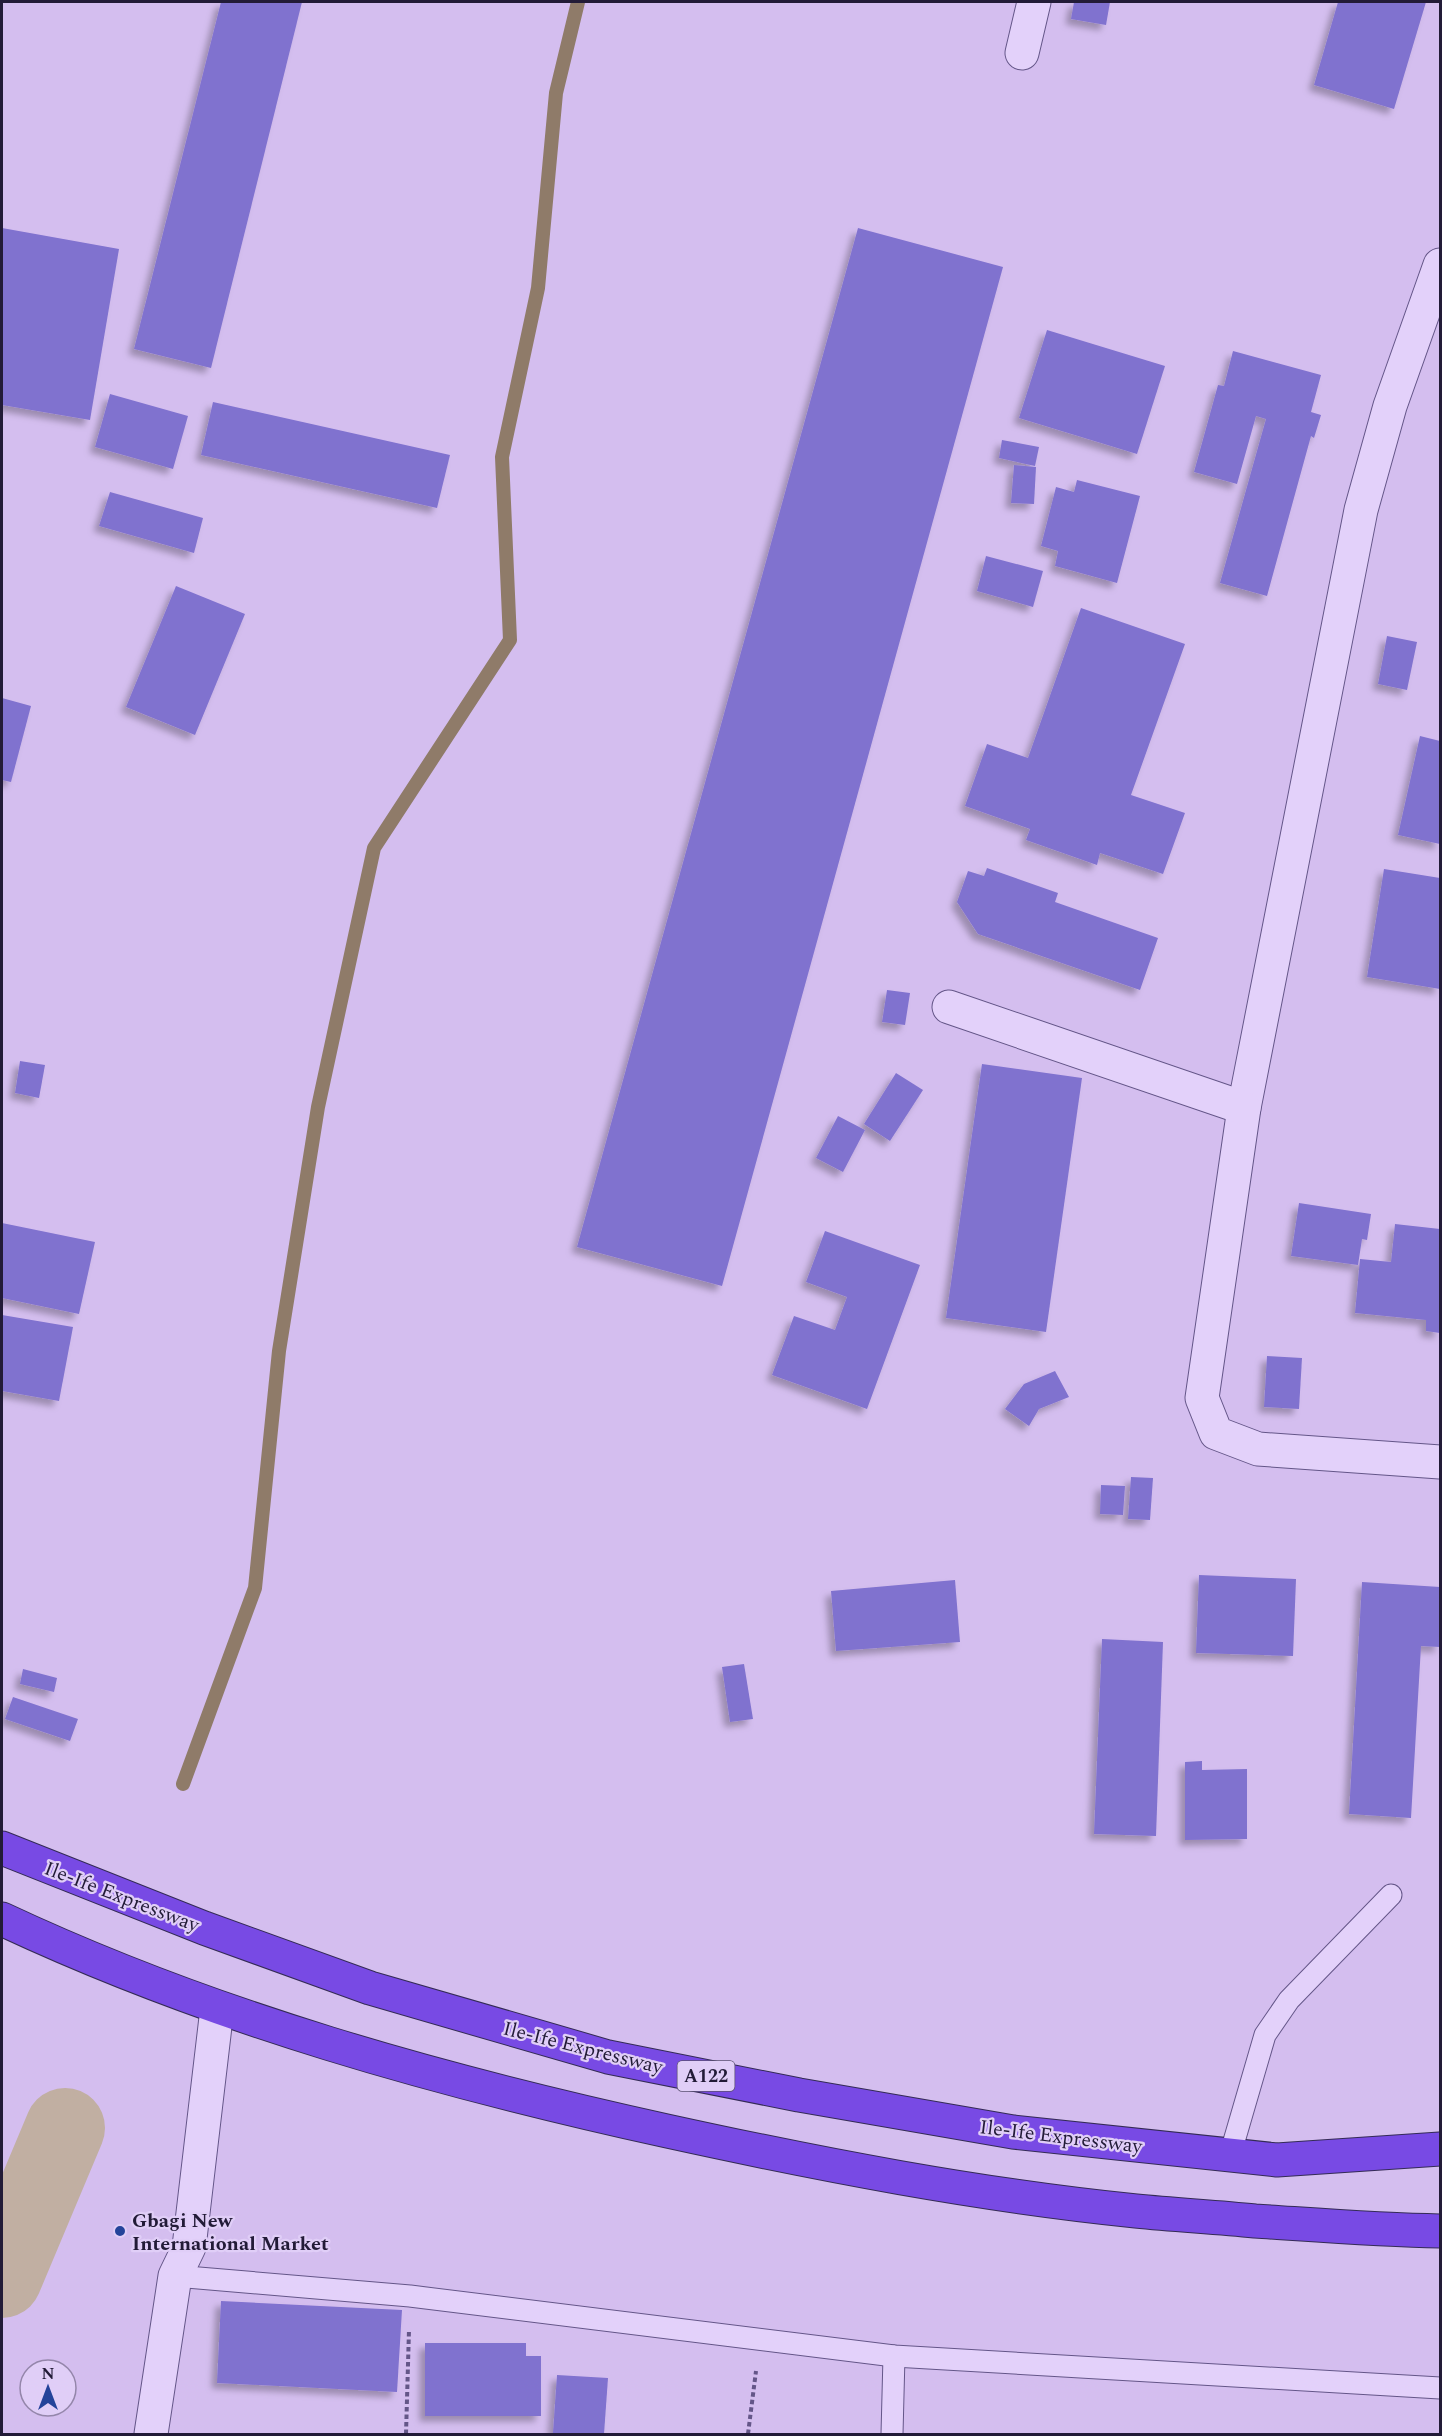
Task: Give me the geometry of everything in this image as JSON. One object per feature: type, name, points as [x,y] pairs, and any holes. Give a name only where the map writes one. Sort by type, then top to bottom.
[{"type":"highway","name":"Ile-Ife Expressway","points":[[2,1848],[183,1920],[370,1988],[608,2057],[800,2095],[1013,2132],[1277,2160],[1440,2149]]},
{"type":"highway","points":[[2,1919],[217,2009],[430,2074],[607,2118],[788,2158],[970,2189],[1136,2211],[1384,2230],[1440,2231]]},
{"type":"street","points":[[1022,53],[1034,2]]},
{"type":"street","points":[[1440,265],[1390,406],[1361,510],[1244,1108],[1202,1398],[1215,1433],[1258,1449],[1440,1462]]},
{"type":"street","points":[[949,1008],[1244,1108]]},
{"type":"street","points":[[151,2434],[175,2276],[189,2247],[217,2009]]},
{"type":"lane","points":[[1230,2155],[1265,2035],[1288,2000],[1391,1895]]},
{"type":"lane","points":[[175,2276],[410,2296],[894,2356],[1440,2388]]},
{"type":"lane","points":[[892,2434],[894,2356]]},
{"type":"path","points":[[406,2434],[410,2296]]},
{"type":"path","points":[[748,2434],[760,2338]]},
{"type":"building","points":[[221,2],[302,2],[211,368],[134,349]]},
{"type":"building","points":[[1074,2],[1110,2],[1106,25],[1071,19]]},
{"type":"building","points":[[1338,2],[1426,2],[1394,109],[1314,85]]},
{"type":"building","points":[[2,228],[119,249],[90,420],[2,405]]},
{"type":"building","points":[[858,228],[1003,267],[722,1286],[577,1247]]},
{"type":"building","points":[[1047,330],[1165,366],[1137,454],[1019,418]]},
{"type":"building","points":[[1233,351],[1321,375],[1311,412],[1321,415],[1314,438],[1311,436],[1267,596],[1220,583],[1266,419],[1256,416],[1237,484],[1194,472],[1218,385],[1224,386]]},
{"type":"building","points":[[110,394],[188,416],[173,469],[95,447]]},
{"type":"building","points":[[213,402],[450,455],[437,508],[201,455]]},
{"type":"building","points":[[1002,440],[1039,447],[1035,466],[999,458]]},
{"type":"building","points":[[1014,465],[1036,467],[1034,504],[1011,503]]},
{"type":"building","points":[[1077,480],[1140,496],[1117,583],[1055,566],[1058,551],[1041,546],[1056,487],[1074,492]]},
{"type":"building","points":[[110,492],[203,518],[194,553],[99,526]]},
{"type":"building","points":[[986,556],[1043,571],[1033,607],[977,591]]},
{"type":"building","points":[[176,586],[245,614],[195,735],[126,707]]},
{"type":"building","points":[[1081,608],[1185,644],[1131,795],[1185,813],[1163,874],[1100,853],[1097,865],[1026,840],[1030,829],[965,806],[987,744],[1028,758]]},
{"type":"building","points":[[1387,636],[1417,642],[1407,690],[1378,684]]},
{"type":"building","points":[[2,698],[31,706],[11,782],[2,780]]},
{"type":"building","points":[[1420,736],[1440,741],[1440,844],[1398,835]]},
{"type":"building","points":[[987,868],[1058,893],[1055,902],[1158,938],[1140,990],[978,934],[957,902],[968,871],[984,876]]},
{"type":"building","points":[[1384,869],[1440,878],[1440,989],[1367,977]]},
{"type":"building","points":[[887,990],[910,993],[905,1025],[882,1022]]},
{"type":"building","points":[[20,1061],[45,1065],[39,1098],[15,1093]]},
{"type":"building","points":[[982,1064],[1082,1078],[1046,1332],[946,1318]]},
{"type":"building","points":[[896,1073],[923,1090],[890,1141],[864,1124]]},
{"type":"building","points":[[838,1116],[865,1130],[843,1172],[816,1158]]},
{"type":"building","points":[[1299,1203],[1371,1214],[1367,1240],[1362,1239],[1358,1265],[1291,1256]]},
{"type":"building","points":[[2,1223],[95,1242],[79,1314],[2,1298]]},
{"type":"building","points":[[1395,1224],[1440,1229],[1440,1333],[1426,1331],[1426,1320],[1355,1313],[1360,1259],[1391,1262]]},
{"type":"building","points":[[825,1231],[920,1265],[867,1409],[772,1375],[794,1316],[835,1330],[847,1297],[806,1282]]},
{"type":"building","points":[[2,1315],[73,1327],[59,1401],[2,1391]]},
{"type":"building","points":[[1267,1356],[1302,1358],[1299,1409],[1264,1407]]},
{"type":"building","points":[[1055,1371],[1069,1397],[1039,1409],[1029,1426],[1005,1409],[1024,1384]]},
{"type":"building","points":[[1131,1477],[1153,1478],[1150,1520],[1128,1519]]},
{"type":"building","points":[[1101,1485],[1125,1486],[1123,1515],[1100,1514]]},
{"type":"building","points":[[1199,1575],[1296,1579],[1293,1656],[1196,1653]]},
{"type":"building","points":[[955,1580],[960,1642],[836,1651],[831,1591]]},
{"type":"building","points":[[1362,1582],[1440,1587],[1440,1647],[1421,1646],[1411,1818],[1349,1814]]},
{"type":"building","points":[[1102,1639],[1163,1642],[1156,1836],[1094,1834]]},
{"type":"building","points":[[744,1664],[753,1719],[730,1722],[722,1667]]},
{"type":"building","points":[[23,1669],[57,1678],[54,1692],[20,1684]]},
{"type":"building","points":[[13,1697],[78,1719],[70,1741],[5,1719]]},
{"type":"building","points":[[1202,1761],[1202,1770],[1247,1769],[1247,1839],[1185,1840],[1185,1762]]},
{"type":"building","points":[[221,2301],[402,2310],[397,2392],[217,2383]]},
{"type":"building","points":[[425,2343],[526,2343],[526,2356],[541,2356],[541,2416],[425,2416]]},
{"type":"building","points":[[557,2375],[608,2378],[604,2434],[553,2433]]},
{"type":"waterway","points":[[183,1784],[255,1588],[279,1351],[318,1107],[374,848],[510,640],[502,457],[538,288],[556,93],[578,2]]},
{"type":"waterway","points":[[2,2278],[65,2128]]},
{"type":"place","name":"Gbagi New International Market","points":[[120,2231]]}]
